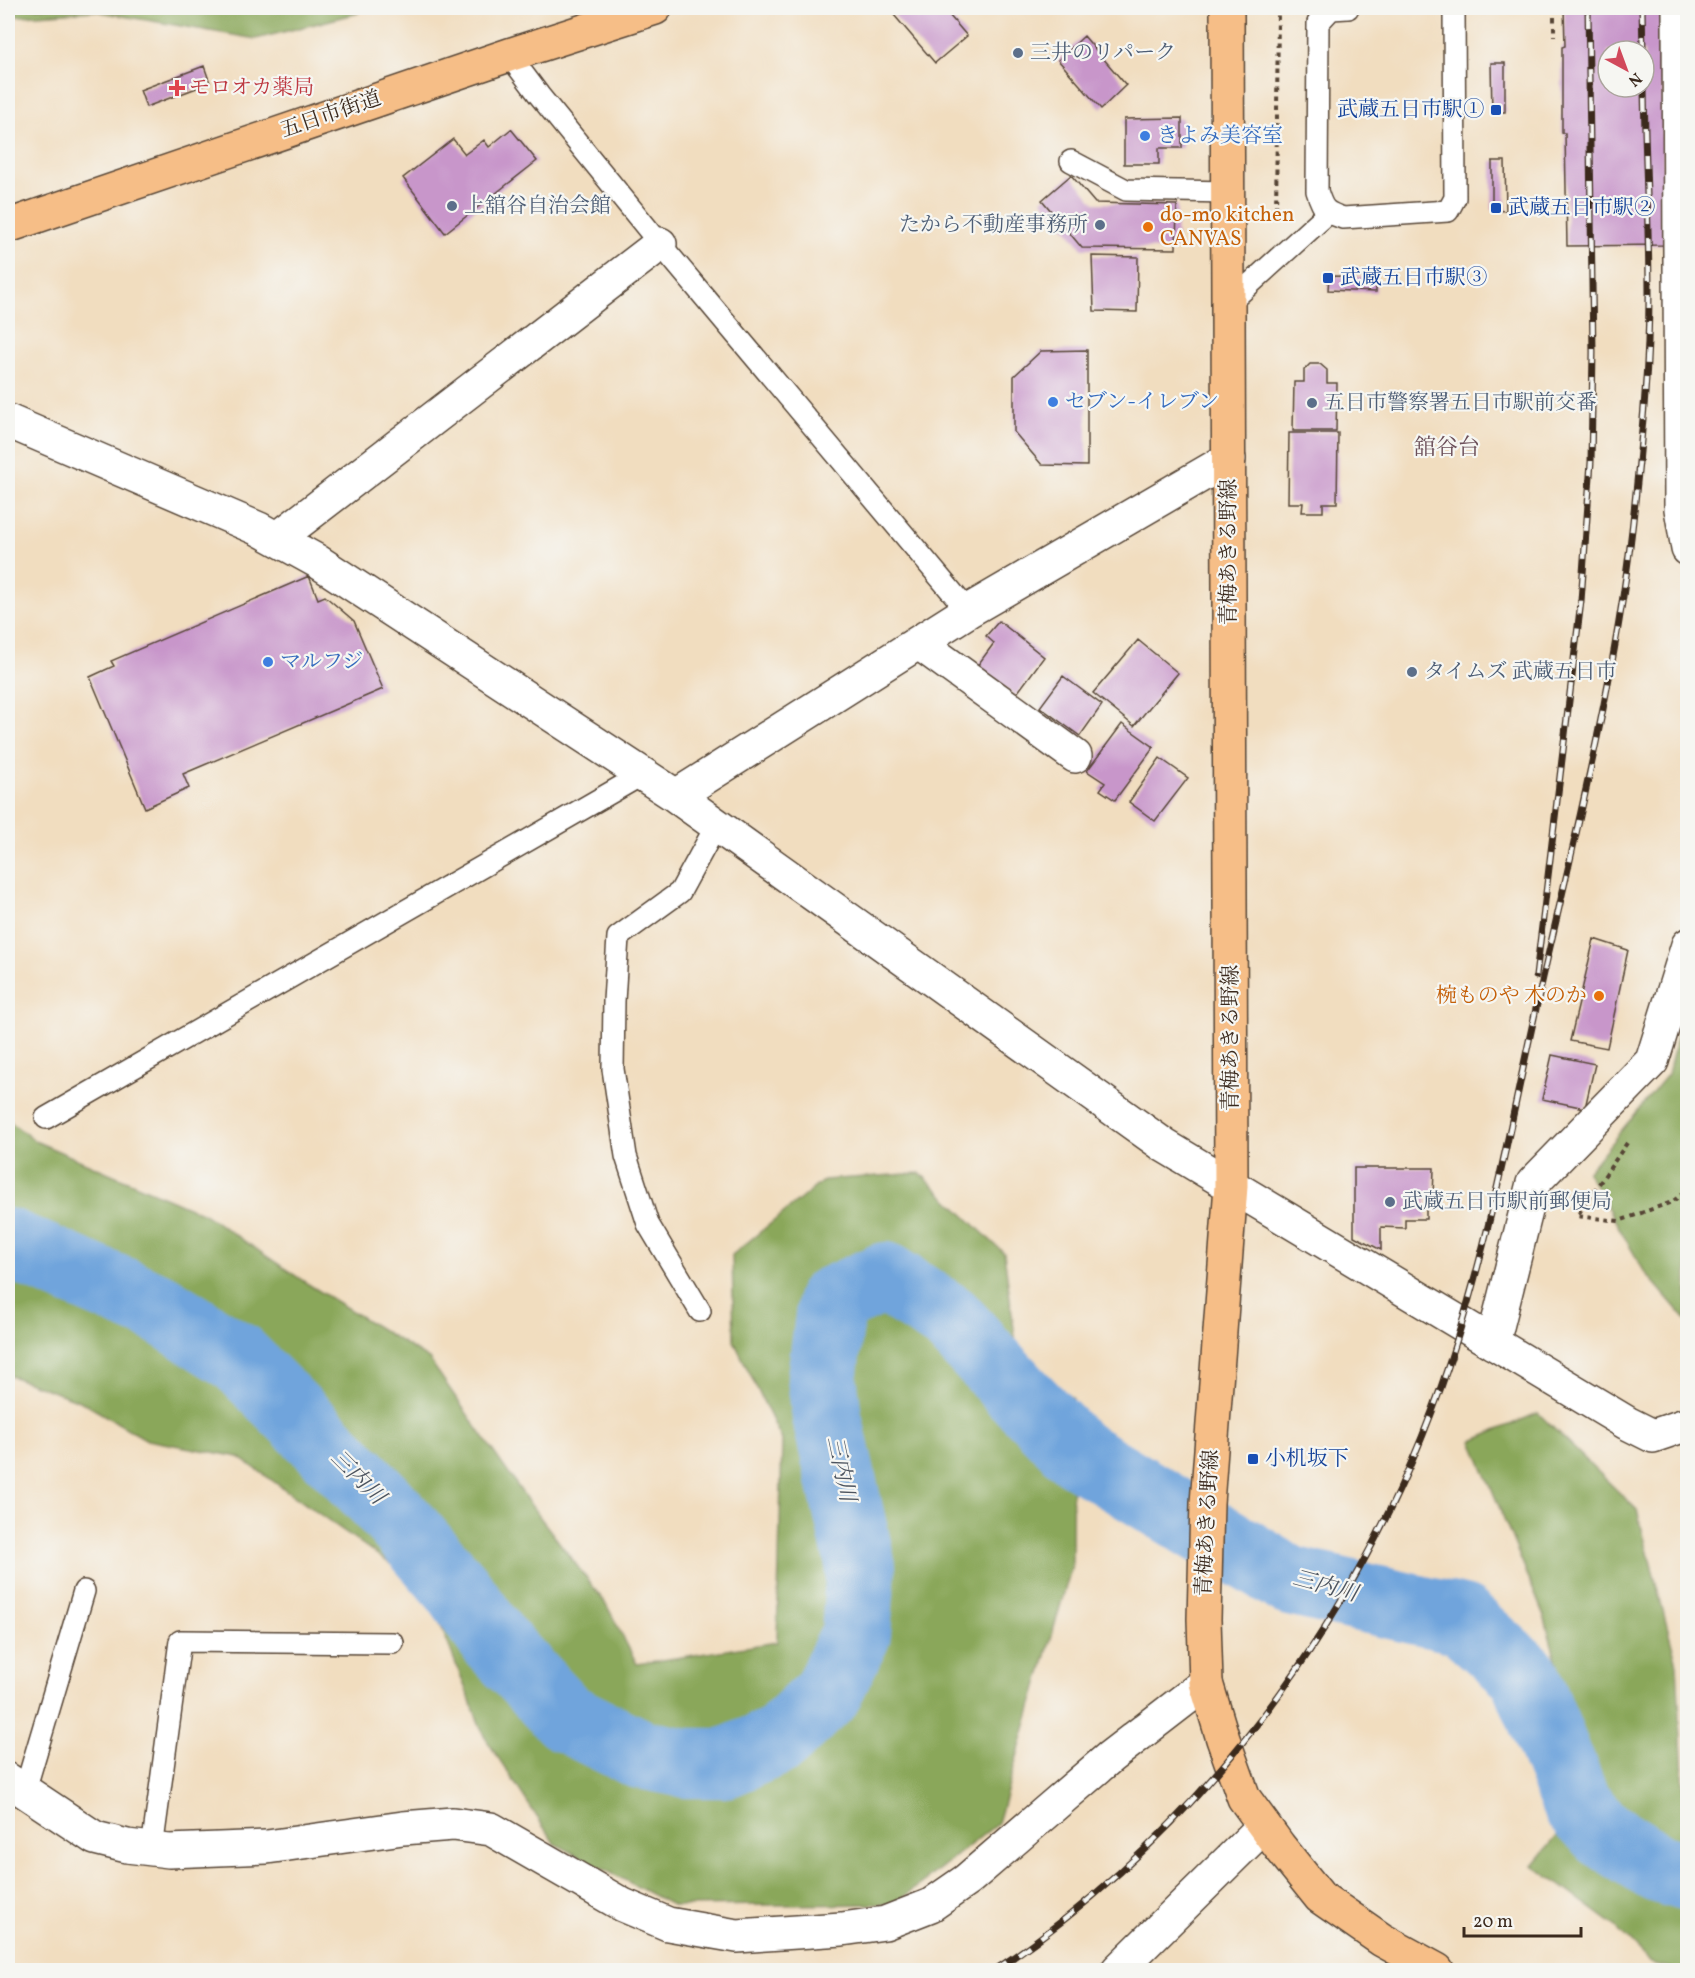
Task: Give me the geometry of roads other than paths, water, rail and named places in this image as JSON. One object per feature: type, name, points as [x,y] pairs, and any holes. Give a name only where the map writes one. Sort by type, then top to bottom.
[{"type":"main road","name":"五日市街道","points":[[8,225],[509,55],[655,8]]},
{"type":"main road","name":"青梅あきる野線","points":[[1227,8],[1231,1186],[1207,1503],[1204,1619],[1206,1683],[1244,1798],[1320,1897],[1382,1940],[1437,1971]]},
{"type":"street","points":[[1679,8],[1684,53],[1681,509],[1688,549]]},
{"type":"street","points":[[277,539],[660,244]]},
{"type":"street","points":[[8,421],[248,524],[317,561],[675,796],[1165,1146],[1627,1423],[1653,1436],[1679,1435]]},
{"type":"street","points":[[675,796],[968,611],[1229,459]]},
{"type":"street","points":[[919,643],[1075,756]]},
{"type":"street","points":[[1493,1342],[1533,1184],[1652,1061],[1688,945]]},
{"type":"street","points":[[16,1785],[95,1838],[127,1846],[169,1851],[267,1847],[403,1828],[453,1824],[491,1829],[623,1905],[668,1924],[737,1936],[842,1929],[885,1923],[931,1905],[967,1880],[1110,1756],[1206,1683]]},
{"type":"street","points":[[1118,1971],[1264,1826]]},
{"type":"lane","points":[[1348,8],[1331,9],[1318,23],[1317,191],[1322,207],[1328,213],[1343,218],[1448,211],[1455,198],[1454,8]]},
{"type":"lane","points":[[509,55],[660,244],[968,611]]},
{"type":"lane","points":[[1071,161],[1126,190],[1228,192]]},
{"type":"lane","points":[[1228,304],[1328,213]]},
{"type":"lane","points":[[46,1118],[643,774]]},
{"type":"lane","points":[[700,1311],[648,1224],[626,1156],[613,1069],[614,1001],[618,937],[680,892],[716,826]]},
{"type":"lane","points":[[16,1785],[84,1591]]},
{"type":"lane","points":[[152,1849],[180,1641],[393,1643]]},
{"type":"waterway","name":"三内川","points":[[8,1243],[159,1308],[237,1357],[382,1502],[457,1588],[495,1642],[565,1717],[640,1754],[686,1763],[725,1763],[779,1740],[826,1695],[856,1634],[861,1567],[827,1417],[822,1378],[832,1301],[885,1277],[949,1318],[1077,1453],[1290,1581],[1462,1620],[1525,1676],[1577,1806],[1604,1834],[1658,1868],[1688,1877]]},
{"type":"railway","points":[[1536,976],[1581,601],[1591,462],[1593,352],[1588,8]]},
{"type":"railway","points":[[1642,8],[1643,39]]},
{"type":"railway","points":[[995,1970],[1076,1910],[1150,1844],[1219,1771],[1280,1693],[1336,1610],[1384,1522],[1425,1431],[1458,1336],[1493,1204],[1583,803],[1619,623],[1643,425],[1649,321],[1644,99]]},
{"type":"place","name":"三井のリパーク","points":[[1018,53]]},
{"type":"place","name":"モロオカ薬局","points":[[177,88]]},
{"type":"place","name":"武蔵五日市駅①","points":[[1496,110]]},
{"type":"place","name":"きよみ美容室","points":[[1145,136]]},
{"type":"place","name":"上舘谷自治会館","points":[[452,206]]},
{"type":"place","name":"武蔵五日市駅②","points":[[1496,208]]},
{"type":"place","name":"たから不動産事務所","points":[[1100,225]]},
{"type":"place","name":"do-mo kitchen CANVAS","points":[[1148,227]]},
{"type":"place","name":"武蔵五日市駅③","points":[[1328,278]]},
{"type":"place","name":"セブン-イレブン","points":[[1053,402]]},
{"type":"place","name":"五日市警察署五日市駅前交番","points":[[1312,403]]},
{"type":"place","name":"マルフジ","points":[[268,662]]},
{"type":"place","name":"タイムズ 武蔵五日市","points":[[1412,672]]},
{"type":"place","name":"椀ものや 木のか","points":[[1599,996]]},
{"type":"place","name":"武蔵五日市駅前郵便局","points":[[1390,1202]]},
{"type":"place","name":"小机坂下","points":[[1253,1459]]},
{"type":"district","name":"舘谷台","points":[[1447,448]]}]
